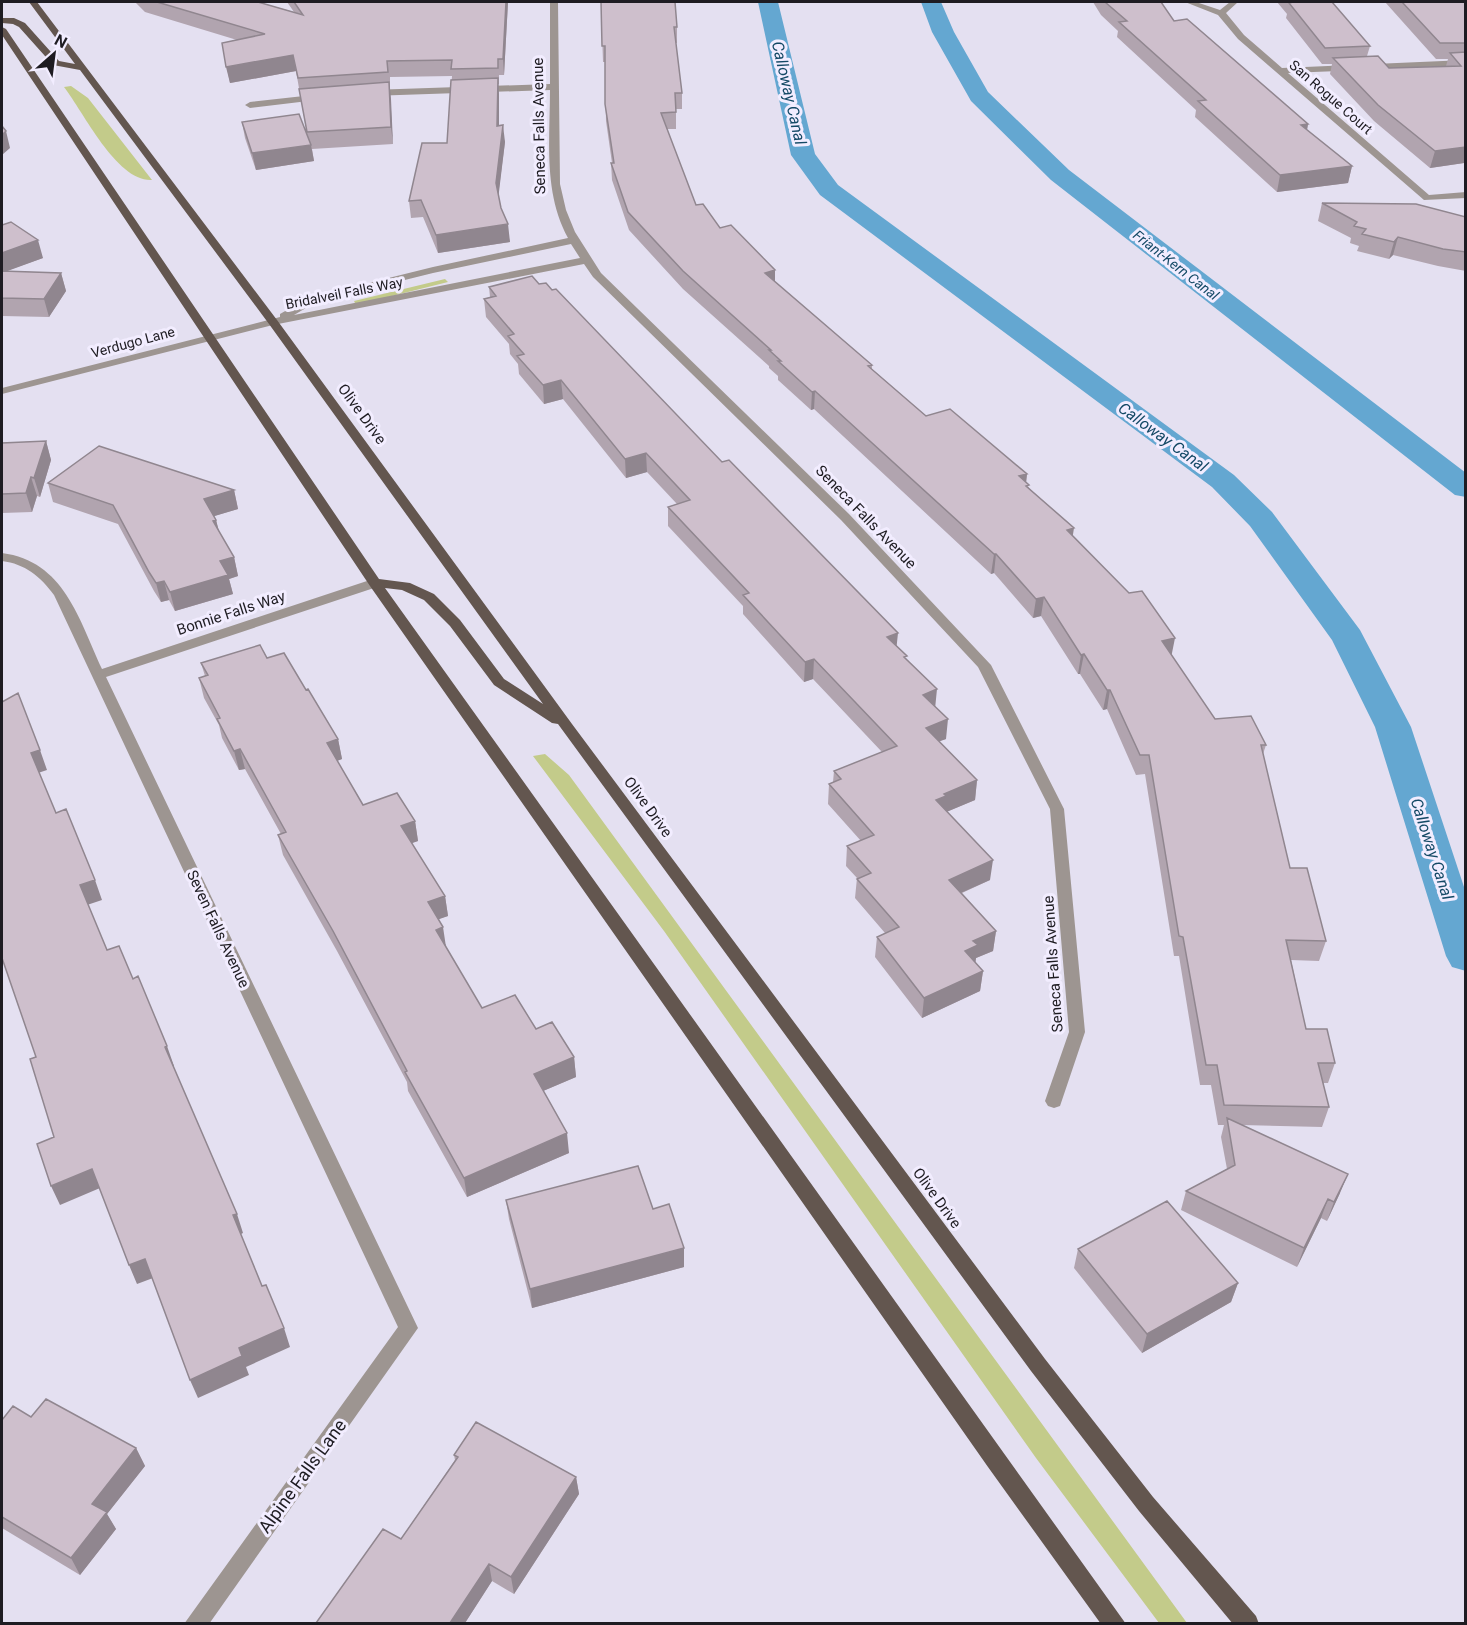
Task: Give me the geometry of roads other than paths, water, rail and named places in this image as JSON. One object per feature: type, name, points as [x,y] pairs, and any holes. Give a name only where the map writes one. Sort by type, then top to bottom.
[{"type":"main road","name":"Olive Drive","points":[[33,2],[273,322],[567,727],[1038,1365],[1146,1504],[1248,1623]]},
{"type":"main road","points":[[2,21],[14,21],[22,25],[56,63],[82,68]]},
{"type":"main road","points":[[2,29],[375,583],[995,1460],[1115,1623]]},
{"type":"main road","points":[[375,583],[405,586],[429,597],[455,623],[499,682],[567,727]]},
{"type":"street","name":"Seneca Falls Avenue","points":[[554,2],[555,184],[558,207],[573,240],[597,274],[845,517],[984,665],[1058,809],[1077,1032],[1054,1101]]},
{"type":"street","points":[[1189,2],[1221,13],[1234,2]]},
{"type":"street","name":"San Rogue Court","points":[[1221,13],[1241,37],[1427,198],[1466,195]]},
{"type":"street","points":[[1280,71],[1354,66],[1466,63]]},
{"type":"street","points":[[356,94],[554,87]]},
{"type":"street","points":[[250,105],[336,96]]},
{"type":"street","name":"Bridalveil Falls Way","points":[[273,322],[312,300],[433,270],[573,240]]},
{"type":"street","name":"Bridalveil Falls Way","points":[[273,322],[587,260]]},
{"type":"street","name":"Verdugo Lane","points":[[2,391],[273,322]]},
{"type":"street","name":"Seven Falls Avenue","points":[[3,557],[26,562],[44,572],[60,594],[408,1328]]},
{"type":"street","name":"Bonnie Falls Way","points":[[97,675],[375,583]]},
{"type":"street","name":"Alpine Falls Lane","points":[[195,1623],[408,1328]]},
{"type":"waterway","name":"Calloway Canal","points":[[768,2],[803,155],[829,190],[1223,481],[1261,519],[1348,638],[1393,727],[1466,956]]},
{"type":"waterway","name":"Friant-Kern Canal","points":[[931,2],[943,32],[979,96],[1060,175],[1466,488]]}]
